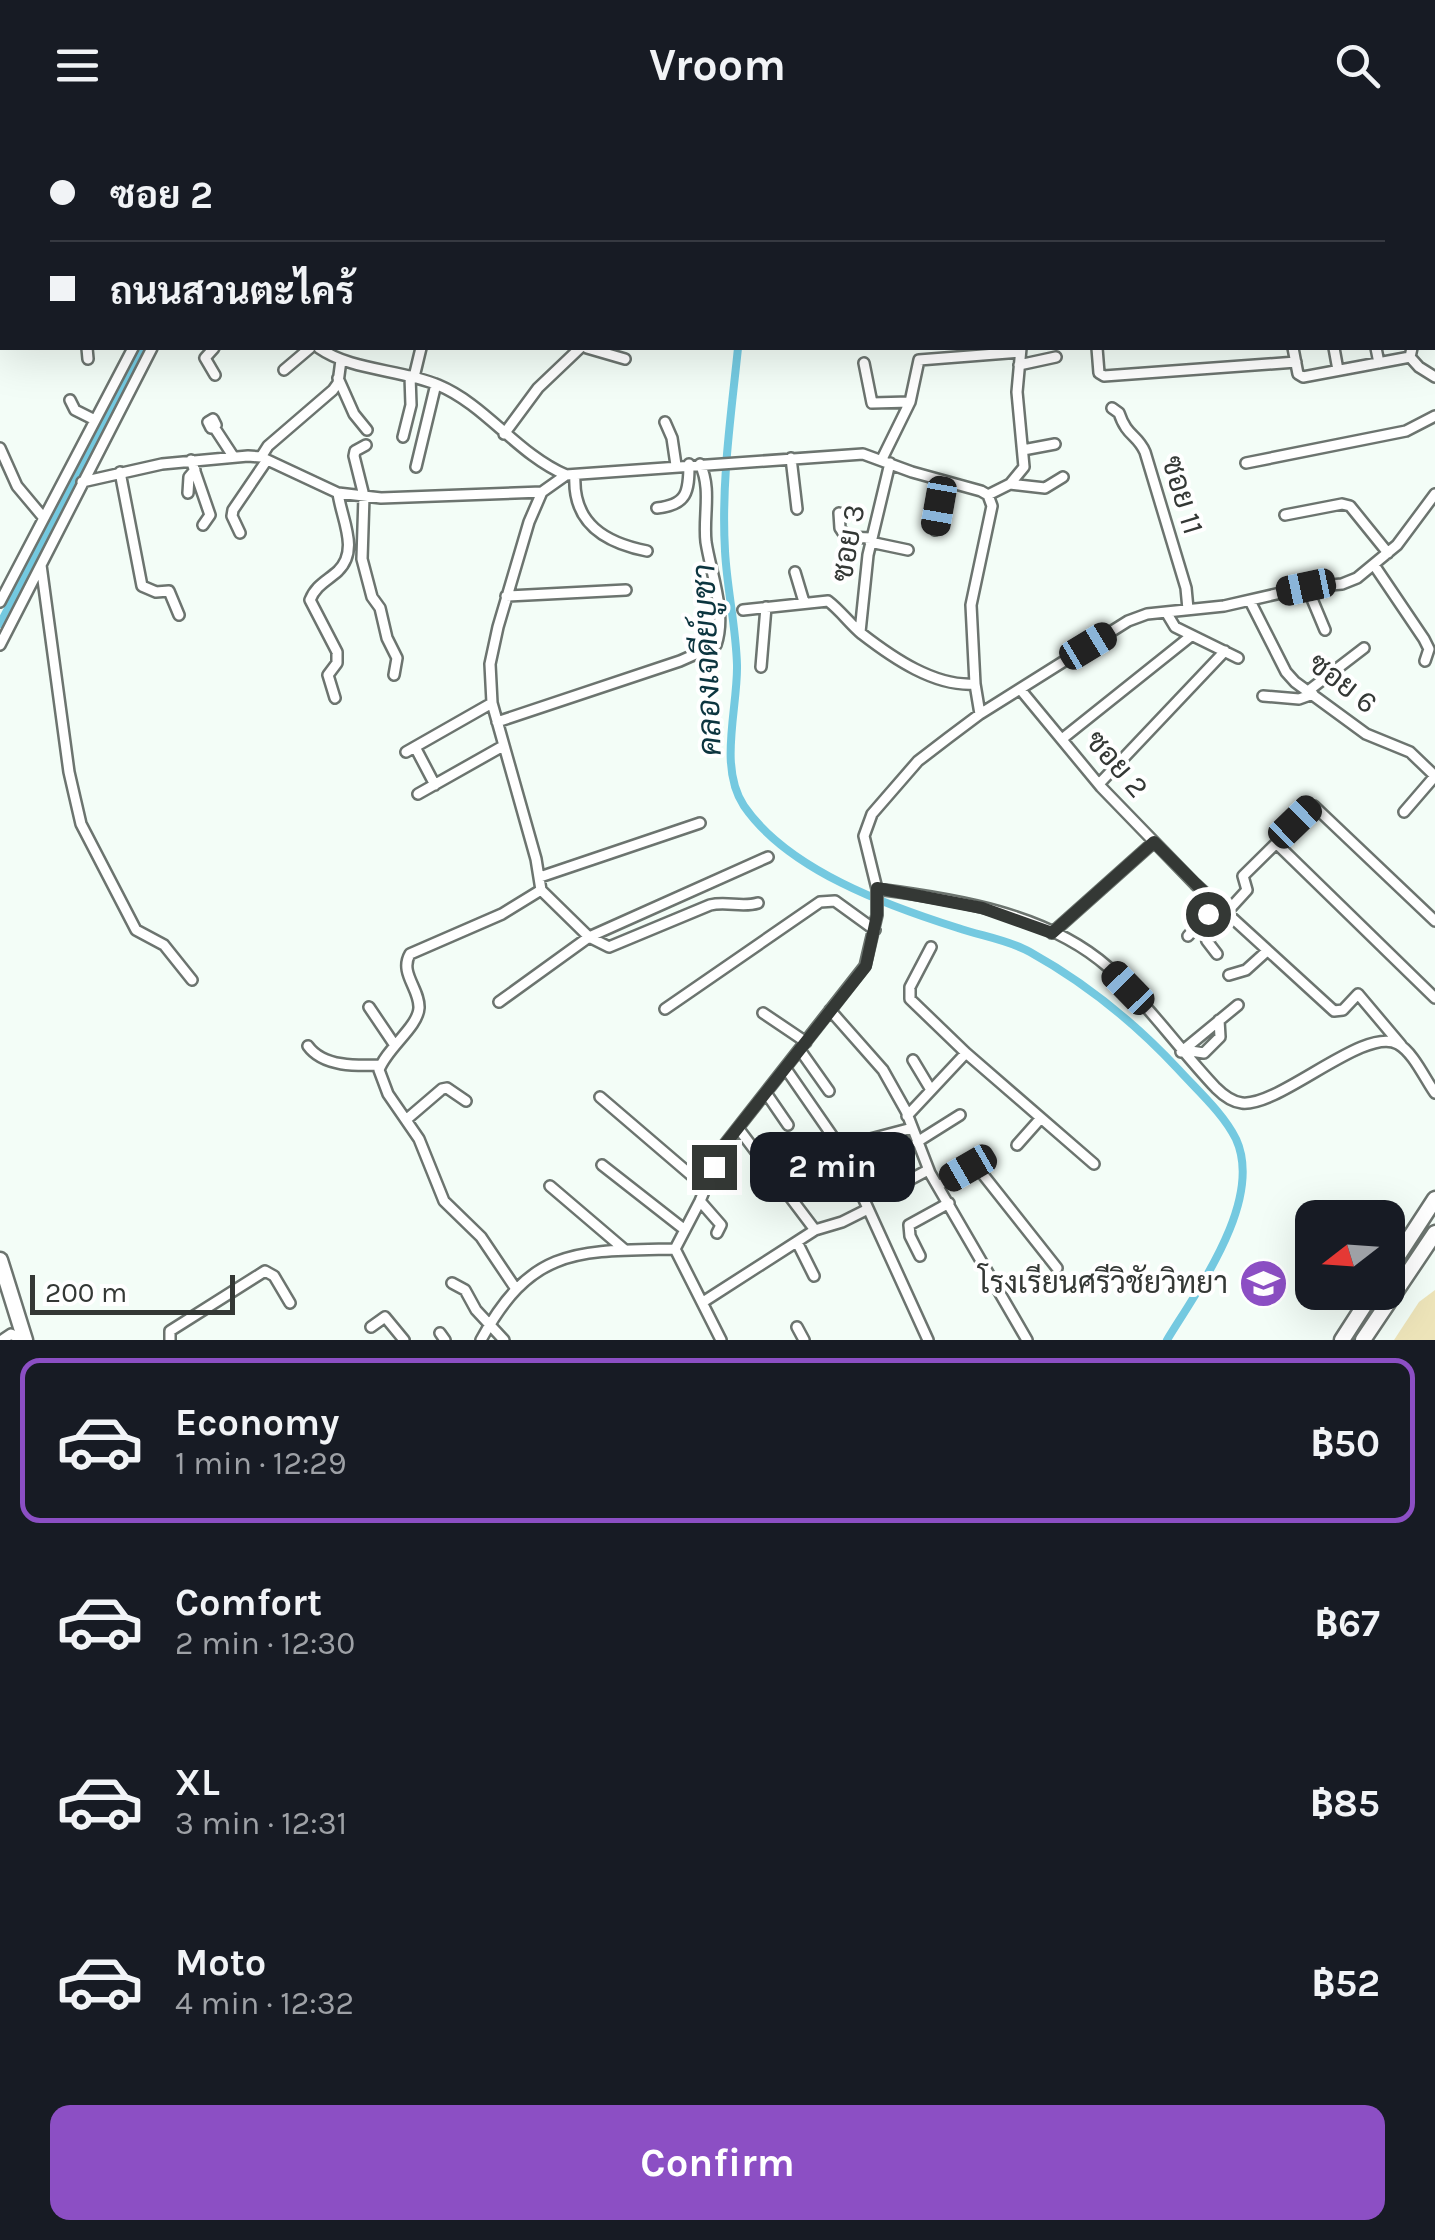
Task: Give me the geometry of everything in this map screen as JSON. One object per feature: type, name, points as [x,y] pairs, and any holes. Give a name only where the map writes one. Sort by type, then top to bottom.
[{"type":"highway","points":[[1405,1245],[1435,1199]]},
{"type":"highway","points":[[1363,1340],[1435,1232]]},
{"type":"highway","points":[[0,1260],[23,1340]]},
{"type":"highway","points":[[1342,1340],[1362,1310]]},
{"type":"street","points":[[87,350],[88,359]]},
{"type":"street","points":[[0,645],[38,553],[44,517],[132,350]]},
{"type":"street","points":[[0,602],[38,553],[82,482],[151,350]]},
{"type":"street","points":[[212,350],[205,358],[215,375]]},
{"type":"street","points":[[284,370],[308,350]]},
{"type":"street","points":[[323,350],[341,360],[412,376],[452,392],[542,463],[570,475],[628,473],[676,464],[863,454],[982,490],[992,506],[971,604],[980,714]]},
{"type":"street","points":[[403,438],[411,404],[412,376],[420,350]]},
{"type":"street","points":[[504,434],[538,388],[581,350]]},
{"type":"street","points":[[591,350],[625,359]]},
{"type":"street","name":"ซอย 3","points":[[860,632],[886,461],[910,402],[921,350]]},
{"type":"street","points":[[921,360],[1021,350],[1017,392],[1024,467],[1010,484],[988,496]]},
{"type":"street","points":[[1098,350],[1099,372],[1104,376],[1296,362]]},
{"type":"street","points":[[1293,350],[1300,376],[1379,363],[1411,352],[1419,367],[1435,377]]},
{"type":"street","points":[[1334,350],[1338,370]]},
{"type":"street","points":[[1376,350],[1379,363]]},
{"type":"street","points":[[1019,365],[1056,357]]},
{"type":"street","points":[[240,533],[233,510],[268,446],[325,398],[338,378],[341,360]]},
{"type":"street","points":[[864,363],[872,403],[910,402]]},
{"type":"street","points":[[338,378],[354,414],[367,430]]},
{"type":"street","points":[[416,467],[436,384]]},
{"type":"street","points":[[70,400],[76,410],[95,420]]},
{"type":"street","name":"ซอย 11","points":[[1112,408],[1119,412],[1125,431],[1145,452],[1186,588],[1188,609]]},
{"type":"street","points":[[1246,464],[1406,432],[1435,416]]},
{"type":"street","points":[[665,422],[676,464]]},
{"type":"street","points":[[214,428],[233,456]]},
{"type":"street","points":[[1024,450],[1055,444]]},
{"type":"street","points":[[366,445],[354,451],[364,496],[362,559],[372,597],[380,608],[387,638],[397,658],[394,675]]},
{"type":"street","points":[[0,448],[17,486],[44,517]]},
{"type":"street","points":[[82,482],[120,472],[193,465],[233,456],[264,458],[338,492],[364,496],[542,492],[570,475]]},
{"type":"street","points":[[792,458],[798,509]]},
{"type":"street","points":[[657,508],[672,506],[682,499],[694,464]]},
{"type":"street","points":[[497,722],[680,661],[716,644],[713,566],[706,542],[706,483],[694,464]]},
{"type":"street","points":[[188,494],[193,465]]},
{"type":"street","points":[[193,465],[210,515],[204,524]]},
{"type":"street","points":[[120,472],[142,586],[156,592],[169,591],[179,615]]},
{"type":"street","points":[[570,475],[576,498],[593,528],[606,540],[647,552]]},
{"type":"street","points":[[1010,484],[1045,488],[1063,477]]},
{"type":"street","points":[[935,530],[943,481]]},
{"type":"street","points":[[336,698],[328,676],[337,663],[337,652],[310,600],[317,586],[343,564],[349,552],[338,492]]},
{"type":"street","points":[[542,492],[506,596],[490,664],[492,703],[540,890],[589,937],[608,947],[710,905],[758,903]]},
{"type":"street","points":[[675,1249],[722,1148],[866,966],[877,915],[877,893],[864,836],[872,814],[918,762],[980,714],[1128,621],[1250,601],[1306,587],[1342,584],[1357,578],[1388,554],[1435,494]]},
{"type":"street","points":[[1284,515],[1342,504],[1350,506],[1388,554]]},
{"type":"street","points":[[838,514],[846,537],[908,550]]},
{"type":"street","points":[[38,553],[69,772],[81,824],[136,930],[168,949],[192,980]]},
{"type":"street","points":[[1374,565],[1424,639],[1429,654],[1425,661]]},
{"type":"street","points":[[795,572],[804,602]]},
{"type":"street","points":[[1306,587],[1325,630]]},
{"type":"street","points":[[506,596],[626,590]]},
{"type":"street","name":"ซอย 3","points":[[743,610],[828,601],[860,632],[935,678],[955,685],[975,684]]},
{"type":"street","name":"ซอย 6","points":[[1250,601],[1286,672],[1366,734],[1410,752],[1435,776]]},
{"type":"street","points":[[760,667],[766,607]]},
{"type":"street","points":[[1166,612],[1175,627],[1238,658]]},
{"type":"street","points":[[1062,739],[1191,636]]},
{"type":"street","points":[[1263,696],[1300,699],[1364,648]]},
{"type":"street","points":[[1099,784],[1225,652]]},
{"type":"street","name":"ซอย 2","points":[[1020,689],[1099,784],[1216,904],[1334,1010],[1343,1010],[1358,994],[1401,1045]]},
{"type":"street","points":[[435,785],[411,749],[492,703]]},
{"type":"street","points":[[418,794],[503,746]]},
{"type":"street","points":[[1404,812],[1435,776]]},
{"type":"street","points":[[1218,954],[1207,941],[1247,890],[1243,876],[1310,808],[1317,808],[1435,920]]},
{"type":"street","points":[[540,878],[700,823]]},
{"type":"street","points":[[1052,933],[1154,842]]},
{"type":"street","points":[[1278,844],[1435,998]]},
{"type":"street","points":[[499,1002],[589,937],[768,857]]},
{"type":"street","points":[[516,1289],[481,1237],[444,1200],[407,1118],[382,1080],[381,1065],[418,1014],[419,1004],[406,968],[410,954],[502,914],[540,890]]},
{"type":"street","points":[[877,893],[982,908],[1079,946],[1110,969],[1224,1096],[1243,1103],[1253,1102],[1358,1048],[1382,1040],[1401,1045],[1431,1078],[1435,1093]]},
{"type":"street","points":[[665,1009],[820,902],[835,901],[874,930]]},
{"type":"street","points":[[1188,936],[1216,904]]},
{"type":"street","points":[[655,907],[661,926]]},
{"type":"street","points":[[930,947],[910,987],[910,998],[966,1053],[1094,1164]]},
{"type":"street","points":[[1230,975],[1246,970],[1267,951]]},
{"type":"street","points":[[1183,1051],[1238,1005]]},
{"type":"street","points":[[369,1007],[394,1044]]},
{"type":"street","points":[[830,1010],[883,1070],[907,1116],[928,1170],[1027,1340]]},
{"type":"street","points":[[763,1013],[803,1046],[830,1092]]},
{"type":"street","points":[[1199,1070],[1204,1053],[1220,1037],[1219,1020]]},
{"type":"street","points":[[308,1046],[314,1054],[340,1064],[381,1065]]},
{"type":"street","points":[[1183,1051],[1204,1053]]},
{"type":"street","points":[[907,1116],[966,1053]]},
{"type":"street","points":[[914,1060],[932,1090]]},
{"type":"street","points":[[786,1068],[840,1147],[928,1340]]},
{"type":"street","points":[[407,1118],[442,1089],[447,1088],[466,1101]]},
{"type":"street","points":[[766,1093],[788,1124]]},
{"type":"street","points":[[600,1097],[705,1186]]},
{"type":"street","points":[[917,1142],[960,1115]]},
{"type":"street","points":[[1016,1145],[1041,1118]]},
{"type":"street","points":[[738,1128],[815,1230]]},
{"type":"street","points":[[840,1147],[912,1128]]},
{"type":"street","points":[[602,1165],[685,1230]]},
{"type":"street","points":[[938,1186],[977,1166],[1057,1268]]},
{"type":"street","points":[[900,1185],[928,1170]]},
{"type":"street","points":[[550,1186],[625,1250]]},
{"type":"street","points":[[700,1201],[721,1226],[717,1233]]},
{"type":"street","points":[[920,1256],[910,1236],[910,1225],[948,1204]]},
{"type":"street","points":[[703,1302],[815,1230],[868,1209]]},
{"type":"street","points":[[796,1242],[814,1276]]},
{"type":"street","points":[[481,1340],[516,1289],[540,1268],[565,1256],[675,1249]]},
{"type":"street","points":[[675,1249],[721,1340]]},
{"type":"street","points":[[170,1340],[170,1332],[182,1323],[266,1271],[274,1276],[290,1302]]},
{"type":"street","points":[[452,1283],[465,1290],[476,1310],[504,1340]]},
{"type":"street","points":[[371,1327],[385,1317],[404,1340]]},
{"type":"street","points":[[797,1327],[804,1340]]},
{"type":"street","points":[[2,1340],[12,1334],[23,1340]]},
{"type":"shaded area","points":[[1435,1290],[1435,1340],[1394,1340],[1419,1302]]},
{"type":"waterway","points":[[0,624],[142,350]]},
{"type":"waterway","name":"คลองเจดีย์บูชา","points":[[738,350],[724,500],[726,565],[737,665],[731,737],[736,791],[763,829],[786,849],[841,883],[901,909],[1022,948],[1070,977],[1145,1036],[1224,1120],[1236,1139],[1242,1163],[1235,1216],[1210,1270],[1167,1340]]},
{"type":"place","name":"โรงเรียนศรีวิชัยวิทยา","points":[[1263,1283]]},
{"type":"route","points":[[714,1167],[722,1148],[866,966],[877,915],[877,888],[982,908],[1052,933],[1154,842],[1216,904],[1208,914]]}]
